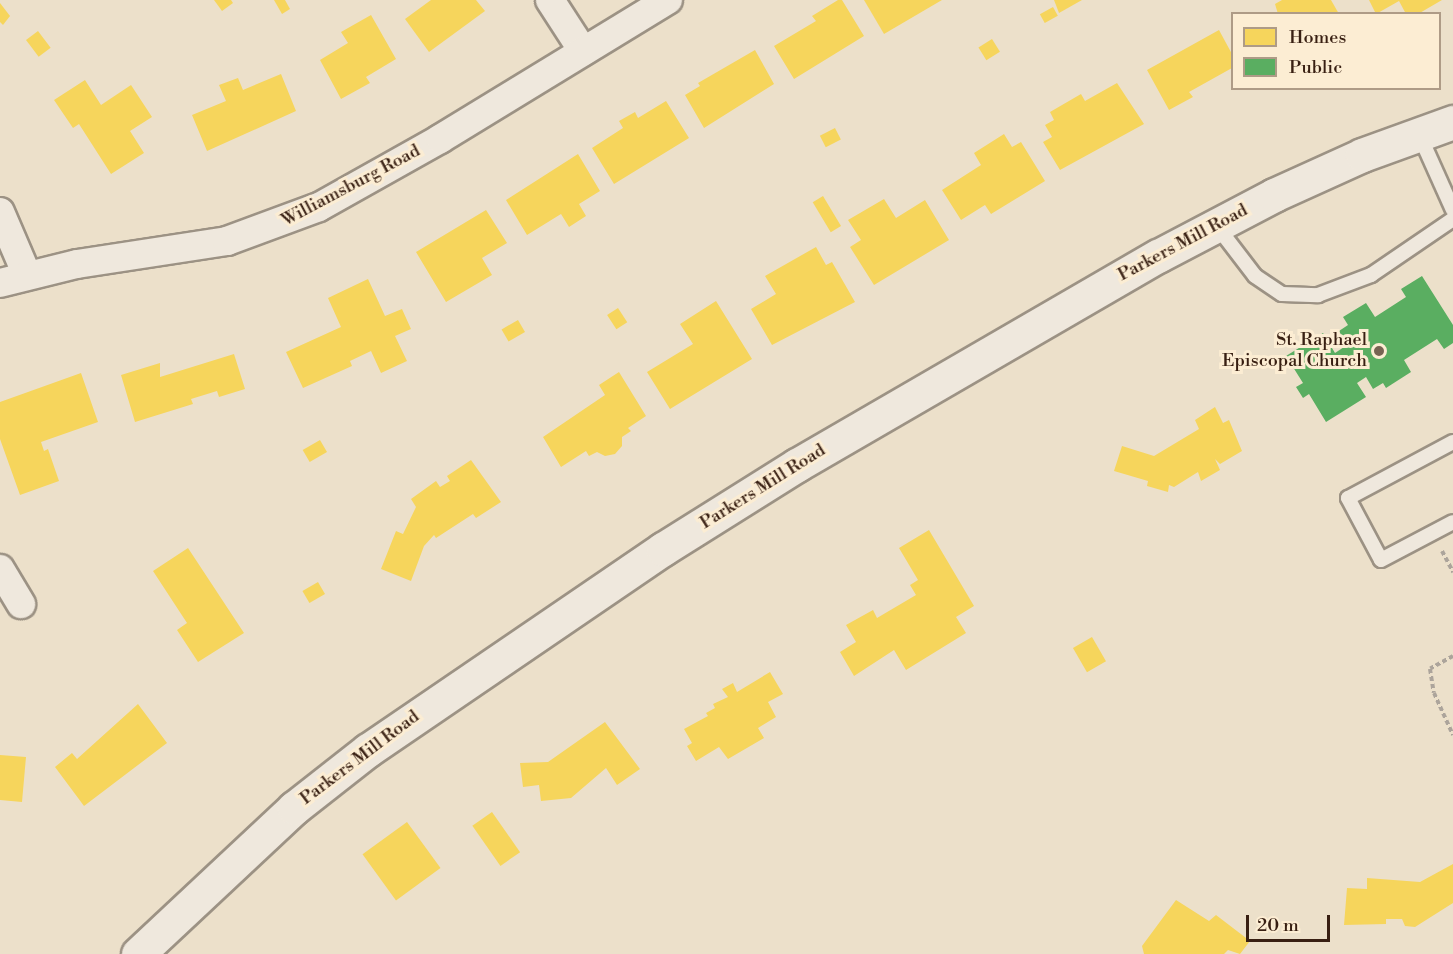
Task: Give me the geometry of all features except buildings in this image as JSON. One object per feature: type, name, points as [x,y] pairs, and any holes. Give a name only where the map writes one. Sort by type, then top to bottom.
[{"type":"main road","name":"Parkers Mill Road","points":[[138,954],[294,808],[368,750],[495,659],[797,465],[1216,225],[1362,155],[1453,122]]},
{"type":"street","points":[[550,0],[583,51]]},
{"type":"street","name":"Williamsburg Road","points":[[0,283],[27,275],[177,252],[272,227],[372,179],[668,0]]},
{"type":"street","points":[[0,212],[27,275]]},
{"type":"street","points":[[0,569],[21,604]]},
{"type":"lane","points":[[1419,134],[1453,210]]},
{"type":"lane","points":[[1216,225],[1255,276],[1282,294],[1318,295],[1371,274],[1453,219]]},
{"type":"lane","points":[[1453,442],[1348,498],[1381,560],[1453,522]]},
{"type":"path","points":[[1447,559],[1453,572]]},
{"type":"path","points":[[1453,656],[1430,669],[1434,693],[1453,735]]},
{"type":"place","name":"St. Raphael Episcopal Church","points":[[1379,351]]}]
